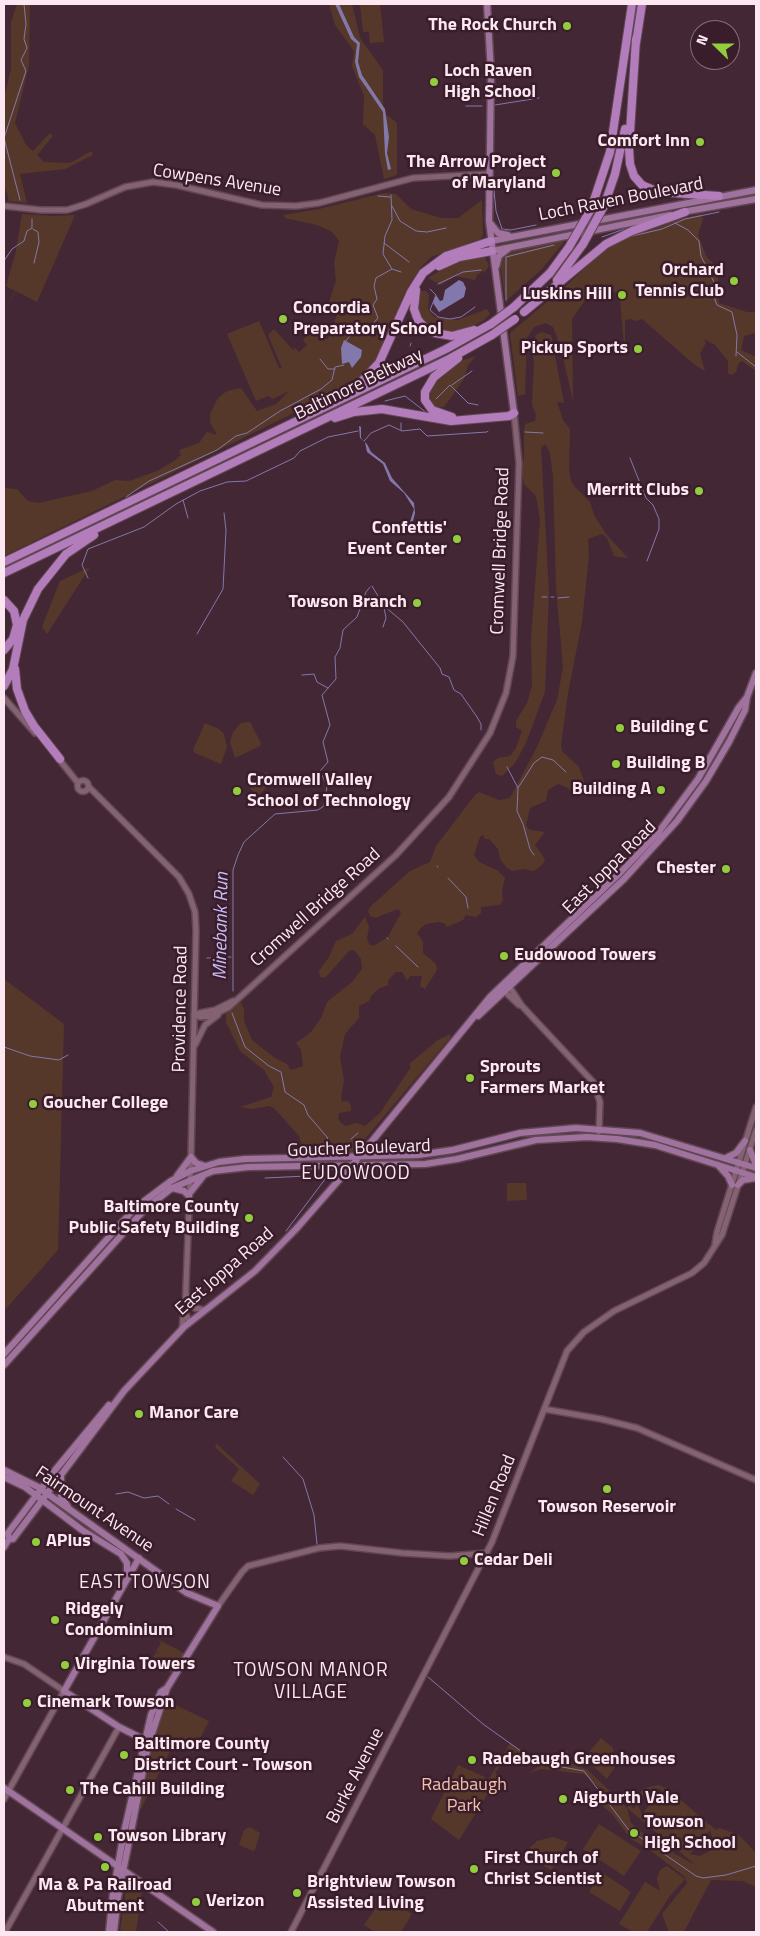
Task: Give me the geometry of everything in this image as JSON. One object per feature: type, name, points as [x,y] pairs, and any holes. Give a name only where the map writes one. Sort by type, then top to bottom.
[{"type":"highway","name":"Baltimore Beltway","points":[[4,562],[453,346],[491,324],[514,307],[550,272],[569,247],[591,209],[610,152],[632,4]]},
{"type":"highway","name":"Baltimore Beltway","points":[[4,573],[490,336],[524,312],[558,278],[584,244],[604,206],[615,174],[623,139],[642,4]]},
{"type":"highway","points":[[636,39],[628,148],[634,176],[642,185],[658,192],[719,196]]},
{"type":"highway","points":[[524,312],[606,244],[638,228],[685,212]]},
{"type":"highway","points":[[320,410],[360,383],[379,363],[415,285],[428,268],[454,252],[491,241]]},
{"type":"highway","points":[[491,324],[459,335],[441,334],[430,331],[421,324],[415,315],[413,304],[420,284],[438,266],[459,257],[492,251]]},
{"type":"highway","points":[[490,336],[434,377],[426,389],[425,400],[432,410],[446,416],[462,418],[508,412],[514,413]]},
{"type":"highway","points":[[304,428],[344,415],[374,409],[399,411],[451,421],[509,416],[514,413]]},
{"type":"highway","points":[[4,686],[14,663],[21,629],[30,603],[43,581],[60,560],[82,542],[169,494]]},
{"type":"highway","points":[[4,600],[14,611],[17,625],[13,639],[4,650]]},
{"type":"highway","points":[[14,663],[17,689],[25,711],[34,726],[60,759]]},
{"type":"main road","name":"Cromwell Bridge Road","points":[[487,4],[491,73],[488,174],[489,221],[514,413]]},
{"type":"main road","name":"Loch Raven Boulevard","points":[[491,241],[756,190]]},
{"type":"main road","name":"Loch Raven Boulevard","points":[[492,251],[645,219],[756,199]]},
{"type":"main road","points":[[644,211],[645,219]]},
{"type":"main road","points":[[489,221],[495,231],[501,235],[527,233]]},
{"type":"main road","points":[[495,272],[499,256],[511,247]]},
{"type":"main road","name":"East Joppa Road","points":[[41,1494],[83,1434],[189,1322],[264,1262],[338,1182],[460,1035],[504,988],[617,886],[660,836],[712,765],[743,715],[747,697],[756,673]]},
{"type":"main road","name":"Goucher Boulevard","points":[[4,1365],[134,1220],[171,1185],[190,1179],[205,1170],[244,1159],[381,1157],[431,1154],[541,1131],[599,1130],[647,1135],[756,1166]]},
{"type":"main road","name":"Goucher Boulevard","points":[[4,1354],[135,1208],[190,1172],[234,1168],[434,1163],[536,1140],[598,1137],[655,1145],[756,1177]]},
{"type":"main road","points":[[374,1139],[373,1151],[381,1157]]},
{"type":"main road","points":[[726,1158],[736,1153],[745,1141]]},
{"type":"main road","points":[[750,1150],[756,1166]]},
{"type":"main road","points":[[191,1157],[205,1170],[189,1195],[171,1185],[191,1157]]},
{"type":"main road","points":[[715,1163],[735,1185],[749,1178],[756,1177]]},
{"type":"main road","points":[[334,1166],[338,1172],[338,1182]]},
{"type":"main road","name":"East Joppa Road","points":[[4,1548],[9,1539],[8,1533],[61,1473],[123,1393]]},
{"type":"main road","name":"Fairmount Avenue","points":[[4,1470],[76,1515],[187,1593],[218,1606]]},
{"type":"main road","points":[[61,1473],[59,1483],[61,1496],[68,1508],[76,1515]]},
{"type":"main road","name":"Fairmount Avenue","points":[[4,1477],[41,1494],[124,1558],[128,1568],[127,1579]]},
{"type":"main road","points":[[102,1542],[134,1559],[139,1558]]},
{"type":"main road","points":[[139,1558],[64,1691],[119,1727],[146,1740]]},
{"type":"main road","points":[[109,1932],[146,1740],[156,1702],[218,1606]]},
{"type":"main road","points":[[5,1793],[213,1932]]},
{"type":"main road","points":[[114,1932],[120,1869]]},
{"type":"street","name":"Cowpens Avenue","points":[[4,206],[41,210],[67,210],[125,187],[152,182],[176,185],[262,205],[296,206],[319,203],[413,178],[488,174]]},
{"type":"street","name":"Cromwell Bridge Road","points":[[194,1050],[205,1025],[241,996],[421,830],[455,789],[494,725],[506,693],[513,656],[519,463],[514,413]]},
{"type":"street","points":[[4,698],[80,782],[80,790],[87,789],[87,781],[80,782]]},
{"type":"street","name":"Providence Road","points":[[87,789],[172,869],[189,894],[196,924],[191,1157],[185,1311],[189,1322]]},
{"type":"street","points":[[504,988],[593,1082],[600,1102],[598,1137]]},
{"type":"street","name":"Cromwell Bridge Road","points":[[194,1014],[216,1010],[241,996]]},
{"type":"street","points":[[194,1014],[206,1016],[223,1011]]},
{"type":"street","points":[[742,1163],[745,1141],[756,1107]]},
{"type":"street","points":[[742,1163],[750,1150],[756,1130]]},
{"type":"street","name":"Hillen Road","points":[[218,1606],[248,1566],[319,1548],[340,1546],[450,1556],[487,1553],[564,1357],[579,1337],[625,1304],[692,1273],[704,1263],[722,1235],[742,1163]]},
{"type":"street","points":[[186,1294],[195,1308],[204,1310]]},
{"type":"street","points":[[182,1329],[182,1314],[186,1304]]},
{"type":"street","points":[[544,1409],[637,1428],[756,1480]]},
{"type":"street","name":"Burke Avenue","points":[[291,1932],[487,1553]]},
{"type":"street","points":[[4,1657],[27,1666],[64,1691],[5,1793]]},
{"type":"street","points":[[5,1932],[119,1727]]},
{"type":"green space","points":[[17,4],[30,4],[29,65],[15,123],[26,145],[33,151],[50,133],[53,136],[37,155],[44,162],[70,163],[91,151],[93,155],[65,169],[20,174],[27,203],[9,201],[4,182],[4,98],[11,69],[11,22]]},
{"type":"green space","points":[[329,4],[352,4],[360,38],[383,70],[383,112],[397,123],[397,175],[384,179],[375,135],[363,124],[364,96],[352,66],[354,51],[335,25]]},
{"type":"green space","points":[[360,4],[380,4],[384,42],[370,43],[369,32],[363,32]]},
{"type":"green space","points":[[384,193],[396,194],[411,209],[441,218],[458,218],[482,200],[483,235],[480,239],[431,257],[420,268],[406,290],[380,353],[366,373],[351,384],[318,401],[4,556],[4,488],[17,489],[28,501],[38,503],[92,491],[115,480],[129,481],[157,471],[174,461],[181,455],[179,450],[199,443],[207,432],[217,435],[210,422],[210,414],[218,398],[227,391],[241,388],[257,411],[276,404],[289,391],[273,399],[268,396],[256,401],[227,334],[259,321],[279,368],[282,368],[268,335],[274,329],[293,350],[295,348],[299,352],[307,345],[303,340],[309,332],[328,339],[339,309],[329,303],[336,280],[334,263],[339,241],[332,232],[317,225],[285,218],[284,215],[319,209]]},
{"type":"green space","points":[[22,214],[75,215],[37,302],[16,291],[4,311],[15,291],[6,286],[16,251]]},
{"type":"green space","points":[[701,214],[703,219],[698,235],[707,258],[718,266],[719,303],[747,312],[756,312],[756,333],[744,336],[741,350],[756,357],[756,371],[742,361],[738,364],[736,372],[731,375],[728,373],[728,361],[715,345],[704,339],[706,343],[700,354],[705,371],[695,365],[642,319],[636,321],[625,320],[625,356],[620,299],[615,292],[601,284],[595,286],[572,319],[573,401],[560,345],[553,327],[546,323],[534,327],[527,338],[525,394],[518,396],[510,333],[566,286],[596,257],[613,245],[660,224]]},
{"type":"green space","points":[[563,240],[564,242],[541,270],[508,299],[506,304],[500,263],[501,256],[506,252]]},
{"type":"green space","points":[[485,257],[489,266],[484,273],[483,271],[477,275],[475,280],[455,276],[441,285],[428,278],[452,263]]},
{"type":"green space","points":[[419,291],[426,291],[429,295],[428,309],[434,317],[458,320],[487,309],[490,314],[483,321],[463,331],[449,333],[440,331],[424,323],[418,314],[416,296]]},
{"type":"green space","points":[[542,332],[551,335],[564,403],[557,402],[563,420],[570,429],[569,469],[571,481],[590,502],[594,515],[606,534],[628,558],[614,556],[607,538],[602,534],[588,539],[589,556],[582,622],[568,693],[561,745],[562,751],[579,767],[589,795],[577,795],[568,788],[558,784],[548,790],[546,801],[530,808],[526,825],[530,830],[545,832],[535,845],[545,859],[543,864],[534,871],[523,869],[512,871],[507,868],[500,859],[498,849],[489,839],[485,839],[483,835],[480,837],[474,855],[479,862],[497,870],[505,878],[502,890],[503,901],[499,905],[481,907],[481,913],[476,917],[466,915],[463,920],[447,927],[444,923],[438,922],[426,924],[417,933],[423,942],[423,953],[436,964],[437,970],[425,989],[420,986],[422,976],[410,976],[407,981],[402,972],[396,972],[388,980],[388,985],[378,989],[369,1001],[359,1006],[359,1018],[345,1034],[340,1057],[344,1080],[342,1102],[348,1101],[351,1106],[351,1111],[339,1113],[338,1118],[341,1123],[346,1126],[356,1123],[365,1126],[380,1113],[411,1067],[409,1064],[438,1040],[450,1034],[450,1038],[353,1153],[304,1152],[299,1136],[274,1108],[269,1106],[252,1109],[240,1107],[271,1097],[274,1087],[264,1070],[240,1051],[226,1022],[226,1013],[241,1002],[244,1010],[244,1021],[252,1040],[275,1058],[287,1064],[291,1070],[303,1066],[301,1050],[296,1043],[311,1032],[321,1018],[327,1002],[352,982],[362,969],[361,959],[354,950],[349,951],[325,978],[320,977],[319,971],[329,957],[336,941],[352,934],[365,917],[369,927],[367,938],[369,944],[373,946],[388,937],[401,913],[398,909],[375,918],[370,916],[368,911],[371,906],[410,871],[430,862],[436,846],[475,795],[479,792],[499,800],[510,798],[537,747],[557,700],[563,667],[556,587],[553,476],[550,453],[545,444],[541,448],[549,592],[545,692],[526,743],[515,763],[502,776],[496,774],[493,762],[498,758],[510,756],[516,748],[522,731],[516,727],[516,721],[527,703],[532,686],[531,639],[540,520],[536,496],[524,484],[522,473],[525,424],[535,421],[536,415],[532,405],[534,362],[531,349],[536,335]]},
{"type":"green space","points":[[476,356],[468,365],[464,379],[444,407],[436,407],[431,402],[430,393],[436,382],[461,361]]},
{"type":"green space","points":[[90,567],[47,634],[42,627],[60,581]]},
{"type":"green space","points":[[250,722],[261,743],[260,746],[235,758],[230,742],[233,732],[241,723]]},
{"type":"green space","points":[[205,723],[219,729],[224,734],[227,747],[221,764],[195,753],[193,750]]},
{"type":"green space","points":[[266,772],[274,780],[258,796],[250,788]]},
{"type":"green space","name":"Goucher College","points":[[4,979],[64,1024],[58,1250],[4,1311]]},
{"type":"green space","points":[[507,1183],[526,1183],[527,1200],[507,1201]]},
{"type":"green space","points":[[217,1444],[260,1484],[253,1495],[231,1481],[239,1469],[215,1447]]},
{"type":"green space","points":[[159,1640],[184,1653],[178,1664],[175,1663],[171,1673],[149,1665],[156,1652],[161,1654],[156,1651],[161,1643]]},
{"type":"green space","points":[[167,1701],[209,1721],[193,1752],[174,1743],[141,1809],[139,1809],[149,1758]]},
{"type":"green space","points":[[601,1738],[613,1748],[615,1767],[607,1779],[584,1758]]},
{"type":"green space","name":"Radabaugh Park","points":[[510,1743],[532,1758],[523,1767],[507,1756],[495,1773],[499,1776],[459,1840],[431,1819],[458,1765],[489,1779]]},
{"type":"green space","points":[[567,1750],[572,1763],[588,1770],[627,1808],[630,1805],[635,1809],[636,1797],[644,1788],[659,1785],[668,1789],[716,1830],[720,1828],[739,1835],[756,1853],[756,1887],[743,1881],[711,1880],[684,1932],[667,1932],[662,1914],[687,1883],[685,1877],[650,1850],[631,1839],[612,1814],[597,1801],[605,1793],[584,1774],[541,1769],[530,1773],[548,1759]],"holes":[[[653,1789],[662,1790],[642,1814],[639,1808],[640,1799],[646,1791]],[[627,1808],[693,1863],[651,1840],[631,1823]],[[710,1830],[713,1840],[709,1851],[700,1856],[690,1854]]]},
{"type":"green space","points":[[599,1824],[641,1851],[624,1876],[583,1849]]},
{"type":"green space","points":[[250,1827],[260,1833],[255,1850],[253,1851],[239,1845],[244,1830]]},
{"type":"green space","points":[[553,1837],[568,1842],[551,1870],[524,1853],[537,1841]]},
{"type":"green space","points":[[667,1866],[685,1879],[669,1897],[647,1932],[633,1932],[619,1924],[645,1882],[660,1891],[657,1878],[660,1870]]},
{"type":"green space","points":[[601,1872],[631,1892],[620,1911],[589,1892]]},
{"type":"green space","points":[[127,1883],[142,1891],[136,1932],[120,1932]]},
{"type":"green space","points":[[384,1896],[412,1914],[401,1932],[375,1932],[364,1925]]},
{"type":"shaded area","points":[[335,4],[339,4],[354,37],[360,43],[358,62],[362,75],[385,109],[389,137],[387,153],[391,169],[388,170],[385,154],[383,112],[359,77],[355,62],[357,44],[351,39]]},
{"type":"shaded area","points":[[459,280],[463,282],[466,288],[464,297],[439,312],[433,303],[436,295],[440,301],[443,300],[445,290]]},
{"type":"shaded area","points":[[344,340],[362,350],[361,357],[352,368],[349,362],[342,364],[341,348]]},
{"type":"shaded area","points":[[359,426],[361,427],[361,438],[365,442],[360,438]]},
{"type":"shaded area","points":[[365,442],[371,452],[385,463],[392,478],[414,503],[415,513],[413,521],[410,522],[414,509],[404,493],[390,481],[383,464],[367,452]]},
{"type":"waterway","points":[[20,200],[4,138],[26,71],[21,60],[27,48],[24,39],[26,24],[24,4]]},
{"type":"waterway","points":[[495,105],[539,98]]},
{"type":"waterway","points":[[466,106],[482,106]]},
{"type":"waterway","points":[[494,190],[496,211],[502,229],[511,230],[536,225]]},
{"type":"waterway","name":"Minebank Run","points":[[346,341],[357,327],[372,325],[378,318],[373,305],[377,299],[374,286],[376,278],[392,269],[383,254],[385,236],[392,220],[391,195]]},
{"type":"waterway","points":[[378,196],[390,197]]},
{"type":"waterway","points":[[392,206],[400,221],[416,231],[427,232],[446,228]]},
{"type":"waterway","points":[[628,237],[662,229],[685,219],[719,212]]},
{"type":"waterway","points":[[4,261],[12,249],[24,241],[27,231],[32,228],[32,219]]},
{"type":"waterway","points":[[675,223],[688,230],[699,241],[701,256],[716,286],[715,300],[717,305],[732,312],[737,335],[736,356]]},
{"type":"waterway","points":[[602,237],[633,226]]},
{"type":"waterway","points":[[33,229],[38,232],[39,242],[34,263]]},
{"type":"waterway","points":[[384,243],[409,262]]},
{"type":"waterway","points":[[506,300],[506,257],[554,245]]},
{"type":"waterway","points":[[392,269],[401,272]]},
{"type":"waterway","points":[[438,284],[463,272],[481,270]]},
{"type":"waterway","points":[[430,289],[436,295],[430,310],[438,317],[450,319],[461,317],[475,307]]},
{"type":"waterway","points":[[737,352],[756,367]]},
{"type":"waterway","points":[[320,359],[328,369],[335,369]]},
{"type":"waterway","points":[[126,497],[149,481],[217,450],[236,436],[247,433],[280,411],[321,389],[332,380],[335,367],[344,365]]},
{"type":"waterway","points":[[452,385],[472,371]]},
{"type":"waterway","points":[[436,399],[450,385],[468,403],[478,405]]},
{"type":"waterway","points":[[385,401],[405,396],[427,413]]},
{"type":"waterway","points":[[401,423],[401,430]]},
{"type":"waterway","points":[[364,441],[371,433],[389,425],[402,431],[420,429],[427,436],[488,431]]},
{"type":"waterway","points":[[88,578],[82,565],[88,549],[144,527],[176,504],[200,491],[227,482],[246,481],[294,458],[300,451],[328,437],[358,431]]},
{"type":"waterway","points":[[525,432],[543,433]]},
{"type":"waterway","points":[[630,458],[646,498],[653,505],[659,519],[659,529],[647,561]]},
{"type":"waterway","points":[[183,500],[188,518]]},
{"type":"waterway","points":[[197,634],[223,589],[226,530],[224,513]]},
{"type":"waterway","points":[[372,586],[384,606],[403,622],[440,668],[442,674],[449,677],[454,690],[461,694],[477,717],[481,724],[481,730]]},
{"type":"waterway","name":"Minebank Run","points":[[233,991],[233,870],[238,855],[244,842],[275,814],[318,810],[324,806],[327,786],[320,771],[328,762],[323,742],[330,725],[322,695],[336,679],[335,657],[340,648],[343,630],[357,617],[366,592],[370,587]]},
{"type":"waterway","points":[[542,597],[547,597]]},
{"type":"waterway","points":[[558,598],[569,597]]},
{"type":"waterway","points":[[383,627],[386,618],[384,607]]},
{"type":"waterway","points":[[302,675],[314,674],[317,682],[328,688]]},
{"type":"waterway","points":[[518,788],[534,763],[542,757],[553,760],[566,772]]},
{"type":"waterway","points":[[507,767],[518,788],[517,811],[530,849],[534,855]]},
{"type":"waterway","points":[[448,878],[466,897],[468,908]]},
{"type":"waterway","points":[[396,946],[418,967]]},
{"type":"waterway","points":[[207,958],[231,957]]},
{"type":"waterway","name":"Minebank Run","points":[[232,1013],[245,1047],[269,1066],[281,1072],[285,1092],[304,1105],[308,1115],[327,1137],[329,1143]]},
{"type":"waterway","points":[[4,1047],[30,1056],[59,1060],[68,1055]]},
{"type":"waterway","points":[[351,1139],[358,1133]]},
{"type":"waterway","points":[[286,1231],[329,1174]]},
{"type":"waterway","points":[[265,1178],[328,1175]]},
{"type":"waterway","points":[[283,1457],[303,1479],[314,1515],[317,1544]]},
{"type":"waterway","points":[[116,1494],[128,1492],[144,1498],[158,1496],[169,1504]]},
{"type":"waterway","points":[[176,1509],[195,1520]]},
{"type":"waterway","points":[[428,1677],[483,1724],[532,1759]]},
{"type":"waterway","points":[[541,1763],[584,1771],[628,1829],[696,1876],[703,1878],[726,1875],[756,1866]]},
{"type":"waterway","points":[[158,1922],[169,1932]]},
{"type":"place","name":"The Rock Church","points":[[567,26]]},
{"type":"place","name":"Loch Raven High School","points":[[434,82]]},
{"type":"place","name":"Comfort Inn","points":[[700,142]]},
{"type":"place","name":"The Arrow Project of Maryland","points":[[556,173]]},
{"type":"place","name":"Orchard Tennis Club","points":[[734,281]]},
{"type":"place","name":"Luskins Hill","points":[[622,295]]},
{"type":"place","name":"Concordia Preparatory School","points":[[283,319]]},
{"type":"place","name":"Pickup Sports","points":[[638,349]]},
{"type":"place","name":"Merritt Clubs","points":[[699,491]]},
{"type":"place","name":"Confettis' Event Center","points":[[457,539]]},
{"type":"place","name":"Towson Branch","points":[[417,603]]},
{"type":"place","name":"Building C","points":[[620,728]]},
{"type":"place","name":"Building B","points":[[616,764]]},
{"type":"place","name":"Building A","points":[[661,790]]},
{"type":"place","name":"Cromwell Valley School of Technology","points":[[237,791]]},
{"type":"place","name":"Chester","points":[[726,869]]},
{"type":"place","name":"Eudowood Towers","points":[[504,956]]},
{"type":"place","name":"Sprouts Farmers Market","points":[[470,1078]]},
{"type":"place","name":"Goucher College","points":[[33,1104]]},
{"type":"place","name":"Baltimore County Public Safety Building","points":[[249,1218]]},
{"type":"place","name":"Manor Care","points":[[139,1414]]},
{"type":"place","name":"Towson Reservoir","points":[[607,1489]]},
{"type":"place","name":"APlus","points":[[36,1542]]},
{"type":"place","name":"Cedar Deli","points":[[464,1561]]},
{"type":"place","name":"Ridgely Condominium","points":[[55,1620]]},
{"type":"place","name":"Virginia Towers","points":[[65,1665]]},
{"type":"place","name":"Cinemark Towson","points":[[27,1703]]},
{"type":"place","name":"Baltimore County District Court - Towson","points":[[124,1755]]},
{"type":"place","name":"Radebaugh Greenhouses","points":[[472,1760]]},
{"type":"place","name":"The Cahill Building","points":[[70,1790]]},
{"type":"place","name":"Aigburth Vale","points":[[563,1799]]},
{"type":"place","name":"Towson High School","points":[[634,1833]]},
{"type":"place","name":"Towson Library","points":[[98,1837]]},
{"type":"place","name":"Ma & Pa Railroad Abutment","points":[[105,1867]]},
{"type":"place","name":"First Church of Christ Scientist","points":[[474,1869]]},
{"type":"place","name":"Brightview Towson Assisted Living","points":[[297,1893]]},
{"type":"place","name":"Verizon","points":[[196,1902]]},
{"type":"district","name":"EUDOWOOD","points":[[356,1174]]},
{"type":"district","name":"EAST TOWSON","points":[[145,1583]]},
{"type":"district","name":"TOWSON MANOR VILLAGE","points":[[311,1682]]}]
